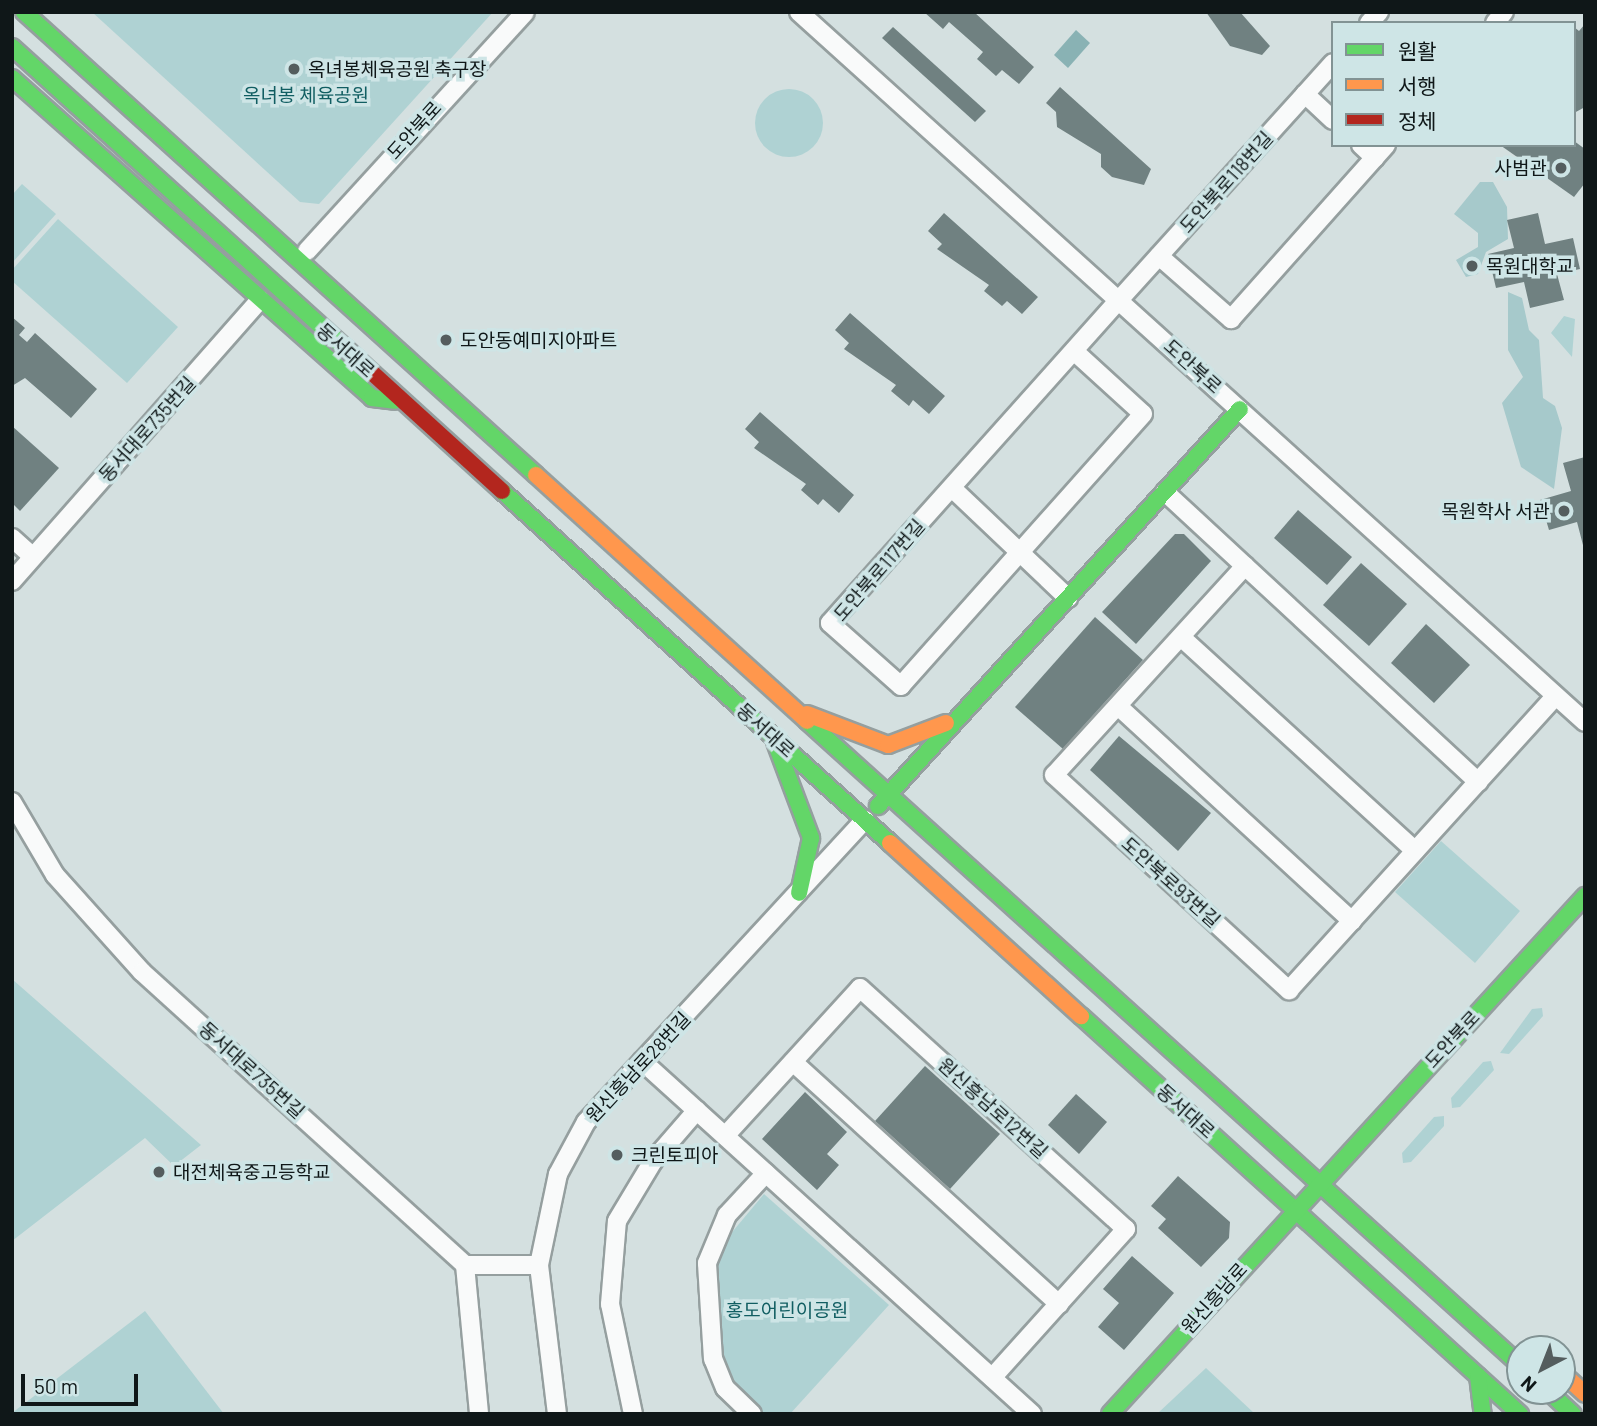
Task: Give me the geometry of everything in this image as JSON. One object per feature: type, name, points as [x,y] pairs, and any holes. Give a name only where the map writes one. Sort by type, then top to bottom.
[{"type":"street","name":"동서대로","points":[[23,12],[1318,1183],[1506,1346]]},
{"type":"street","points":[[44,12],[411,345],[428,378]]},
{"type":"street","name":"도안북로","points":[[307,251],[524,12]]},
{"type":"street","name":"도안북로","points":[[799,12],[1585,722]]},
{"type":"street","name":"동서대로","points":[[12,47],[1520,1414]]},
{"type":"street","name":"도안북로118번길","points":[[1119,300],[1331,65]]},
{"type":"street","points":[[12,78],[372,398],[404,402]]},
{"type":"street","points":[[1305,94],[1331,118]]},
{"type":"street","points":[[1159,256],[1231,319],[1380,151]]},
{"type":"street","name":"동서대로735번길","points":[[12,581],[260,300]]},
{"type":"street","name":"도안북로117번길","points":[[1074,351],[1143,414],[901,685],[830,623],[1119,300]]},
{"type":"street","points":[[865,820],[1240,409]]},
{"type":"street","points":[[951,488],[1068,598]]},
{"type":"street","points":[[1165,492],[1478,782]]},
{"type":"street","points":[[12,538],[33,557]]},
{"type":"street","name":"도안북로93번길","points":[[1245,566],[1054,775],[1289,990],[1556,696]]},
{"type":"street","points":[[1181,636],[1415,851]]},
{"type":"street","points":[[796,711],[888,745],[930,734],[970,706]]},
{"type":"street","points":[[1118,706],[1352,920]]},
{"type":"street","points":[[773,737],[811,838],[799,893]]},
{"type":"street","name":"동서대로735번길","points":[[12,802],[55,875],[142,972],[465,1265]]},
{"type":"street","name":"원신흥남로28번길","points":[[557,1414],[539,1265],[558,1174],[586,1122],[865,820]]},
{"type":"street","name":"도안북로","points":[[1318,1183],[1585,896]]},
{"type":"street","name":"원신흥남로12번길","points":[[725,1136],[860,988],[1126,1229],[992,1378]]},
{"type":"street","points":[[642,1061],[1032,1414]]},
{"type":"street","points":[[793,1062],[1059,1304]]},
{"type":"street","points":[[633,1414],[610,1304],[617,1221],[653,1161],[697,1110]]},
{"type":"street","points":[[752,1414],[724,1388],[713,1359],[707,1263],[727,1215],[766,1173]]},
{"type":"street","name":"원신흥남로","points":[[1110,1414],[1318,1183]]},
{"type":"street","points":[[479,1414],[465,1265],[539,1265]]},
{"type":"street","points":[[1478,1376],[1483,1414]]},
{"type":"green space","name":"옥녀봉 체육공원","points":[[92,12],[493,12],[319,204],[300,202]]},
{"type":"green space","points":[[789,89],[802,92],[813,99],[820,110],[823,123],[820,136],[813,147],[802,154],[789,157],[776,154],[765,147],[758,136],[755,123],[758,110],[765,99],[776,92]]},
{"type":"green space","points":[[22,184],[56,214],[12,263],[12,195]]},
{"type":"green space","points":[[58,219],[178,327],[127,383],[12,281],[12,270]]},
{"type":"green space","points":[[1564,316],[1575,319],[1572,357],[1551,333]]},
{"type":"green space","points":[[1441,841],[1520,911],[1475,963],[1395,892]]},
{"type":"green space","points":[[12,979],[201,1145],[174,1166],[145,1138],[12,1241]]},
{"type":"green space","points":[[1542,1008],[1543,1016],[1509,1054],[1500,1053],[1532,1009]]},
{"type":"green space","points":[[1491,1061],[1494,1070],[1460,1107],[1452,1108],[1451,1098],[1483,1062]]},
{"type":"green space","points":[[1444,1116],[1444,1126],[1411,1162],[1403,1163],[1402,1153],[1434,1117]]},
{"type":"green space","name":"홍도어린이공원","points":[[764,1194],[889,1305],[790,1414],[760,1414],[737,1393],[715,1344],[714,1264],[723,1243]]},
{"type":"green space","points":[[145,1311],[224,1414],[12,1414],[12,1413]]},
{"type":"green space","points":[[1206,1368],[1255,1414],[1157,1414]]},
{"type":"shaded area","points":[[1076,30],[1090,43],[1068,68],[1054,55]]},
{"type":"shaded area","points":[[1480,182],[1493,182],[1507,207],[1508,239],[1486,252],[1478,274],[1466,277],[1456,260],[1478,247],[1478,233],[1454,214]]},
{"type":"shaded area","points":[[1508,292],[1522,298],[1529,330],[1539,340],[1543,398],[1555,406],[1562,428],[1554,489],[1521,467],[1502,403],[1523,377],[1508,350]]},
{"type":"building","points":[[924,12],[974,12],[1034,67],[1019,84],[1002,70],[996,76],[977,59],[983,52],[949,22],[943,29]]},
{"type":"building","points":[[1206,12],[1240,12],[1270,46],[1262,55],[1230,46]]},
{"type":"building","name":"사범관","points":[[1585,24],[1585,107],[1576,112],[1576,29],[1579,31]]},
{"type":"building","points":[[893,27],[986,111],[975,122],[882,38]]},
{"type":"building","points":[[1060,87],[1151,169],[1144,185],[1112,177],[1101,167],[1101,154],[1057,127],[1056,112],[1046,103]]},
{"type":"building","name":"사범관","points":[[1576,142],[1585,149],[1585,183],[1574,197],[1503,147],[1576,147]]},
{"type":"building","points":[[944,213],[1038,297],[1022,314],[1007,301],[1002,306],[984,291],[989,285],[937,249],[942,244],[928,231]]},
{"type":"building","points":[[1538,213],[1545,244],[1573,238],[1580,269],[1557,274],[1564,300],[1530,308],[1524,282],[1496,288],[1488,254],[1514,248],[1507,220]]},
{"type":"building","points":[[850,313],[945,396],[929,414],[913,400],[909,406],[891,391],[896,385],[844,349],[849,343],[835,330]]},
{"type":"building","points":[[12,317],[25,328],[19,335],[27,342],[35,333],[97,389],[71,418],[25,378],[12,386]]},
{"type":"building","points":[[760,412],[854,495],[839,513],[823,499],[818,505],[801,490],[806,484],[754,448],[759,442],[745,429]]},
{"type":"building","points":[[12,426],[59,468],[20,511],[12,503]]},
{"type":"building","name":"목원학사 서관","points":[[1585,457],[1584,549],[1577,522],[1549,530],[1540,500],[1571,491],[1563,463]]},
{"type":"building","points":[[1298,510],[1352,557],[1327,585],[1274,538]]},
{"type":"building","points":[[1175,534],[1184,534],[1211,561],[1136,644],[1102,612]]},
{"type":"building","points":[[1361,563],[1407,604],[1369,646],[1323,605]]},
{"type":"building","points":[[1095,617],[1143,660],[1063,749],[1015,707]]},
{"type":"building","points":[[1426,624],[1470,665],[1434,703],[1391,663]]},
{"type":"building","points":[[1119,736],[1211,813],[1178,851],[1090,770]]},
{"type":"building","points":[[925,1066],[1000,1134],[950,1189],[875,1121]]},
{"type":"building","points":[[805,1092],[847,1132],[827,1154],[839,1165],[817,1190],[762,1139]]},
{"type":"building","points":[[1076,1094],[1107,1122],[1079,1154],[1048,1125]]},
{"type":"building","points":[[1178,1176],[1230,1222],[1229,1238],[1201,1267],[1158,1228],[1166,1219],[1151,1206]]},
{"type":"building","points":[[1132,1256],[1174,1293],[1124,1350],[1098,1327],[1119,1303],[1103,1289]]},
{"type":"traffic: fast","points":[[24,12],[536,475]]},
{"type":"traffic: fast","points":[[12,47],[357,359]]},
{"type":"traffic: fast","points":[[12,78],[372,398],[395,401]]},
{"type":"traffic: fast","points":[[878,806],[1240,409]]},
{"type":"traffic: fast","points":[[502,491],[890,843]]},
{"type":"traffic: fast","points":[[807,721],[1506,1352]]},
{"type":"traffic: fast","points":[[775,742],[811,838],[799,893]]},
{"type":"traffic: fast","points":[[1110,1414],[1585,896]]},
{"type":"traffic: fast","points":[[1081,1016],[1520,1414]]},
{"type":"traffic: fast","points":[[1478,1376],[1483,1414]]},
{"type":"traffic: fast","points":[[1563,1405],[1573,1414]]},
{"type":"traffic: slow","points":[[536,475],[807,721]]},
{"type":"traffic: slow","points":[[807,714],[888,745],[946,723]]},
{"type":"traffic: slow","points":[[890,843],[1081,1016]]},
{"type":"traffic: slow","points":[[1576,1386],[1585,1394]]},
{"type":"traffic: jam","points":[[357,359],[502,491]]},
{"type":"place","name":"옥녀봉체육공원 축구장","points":[[294,69]]},
{"type":"place","name":"사범관","points":[[1561,168]]},
{"type":"place","name":"목원대학교","points":[[1472,266]]},
{"type":"place","name":"도안동예미지아파트","points":[[446,340]]},
{"type":"place","name":"목원학사 서관","points":[[1564,511]]},
{"type":"place","name":"크린토피아","points":[[617,1155]]},
{"type":"place","name":"대전체육중고등학교","points":[[159,1172]]}]
